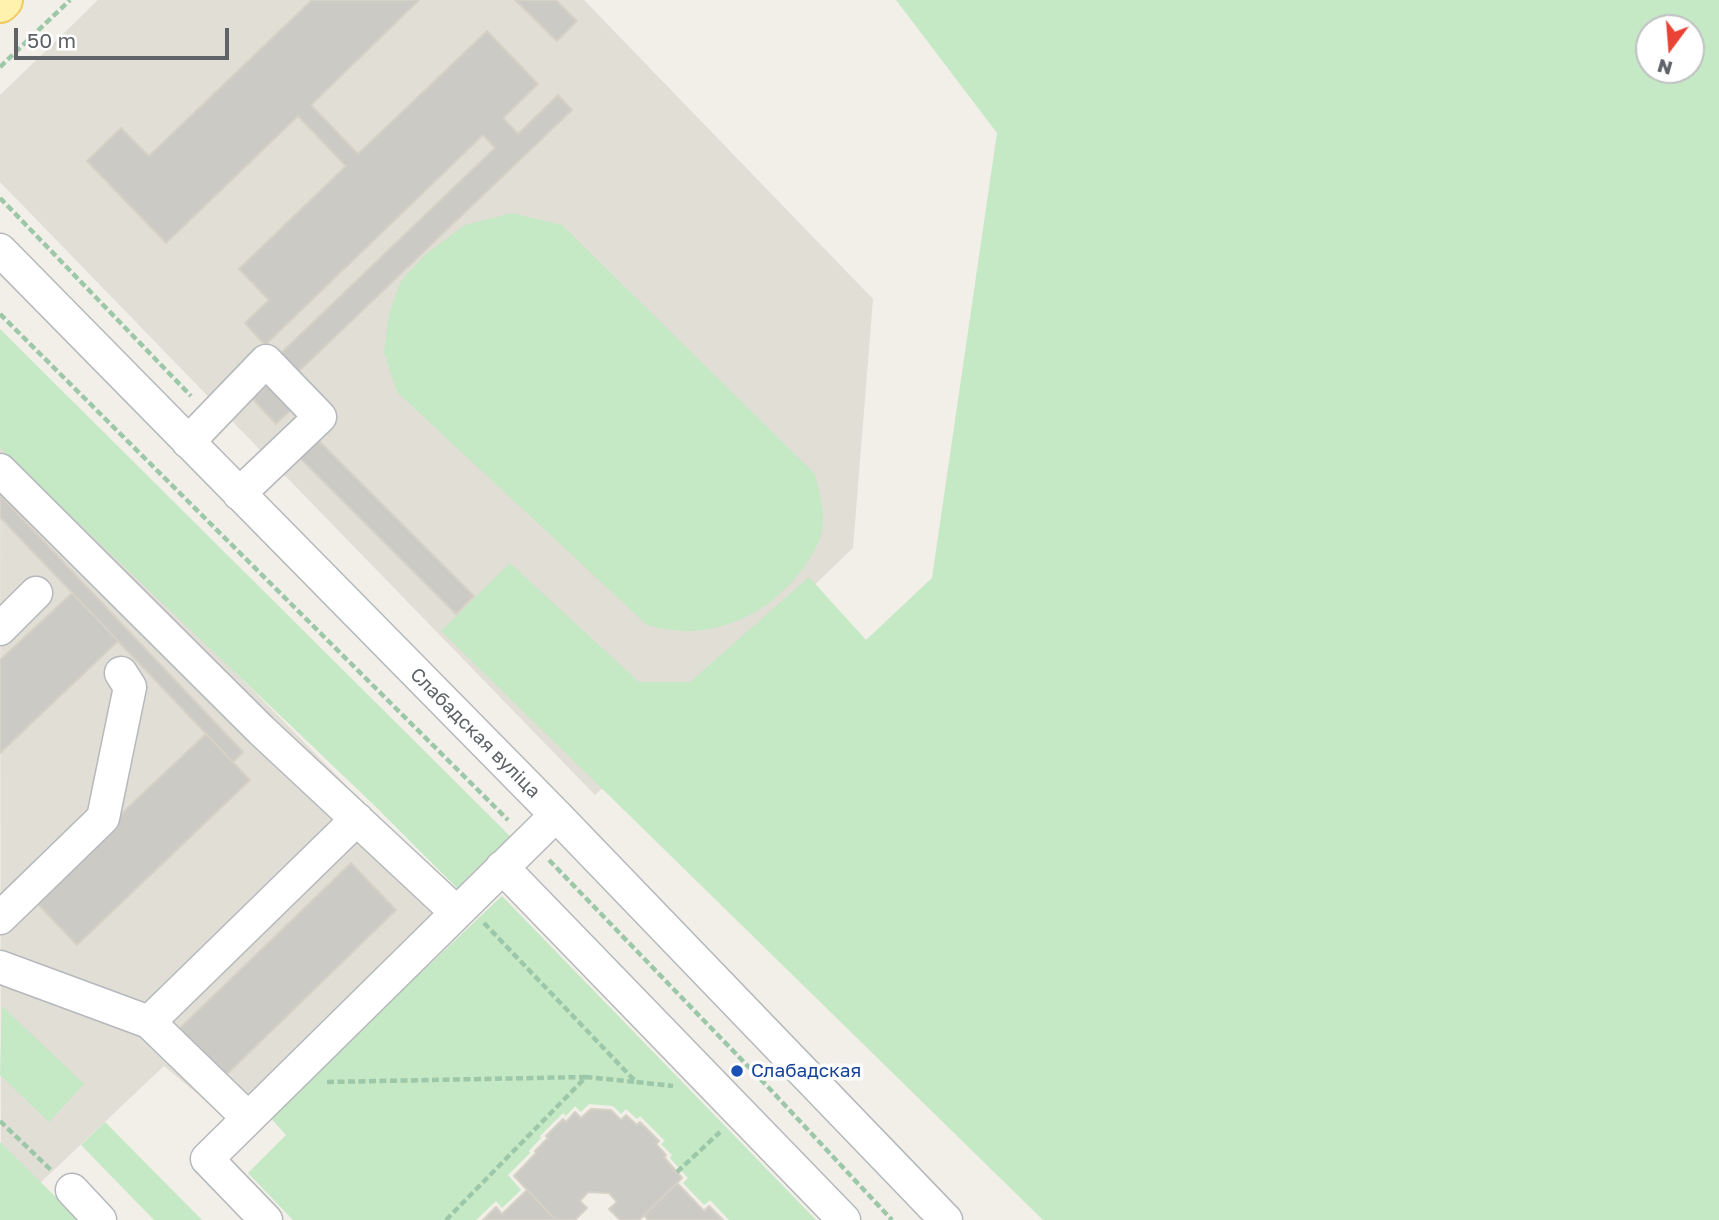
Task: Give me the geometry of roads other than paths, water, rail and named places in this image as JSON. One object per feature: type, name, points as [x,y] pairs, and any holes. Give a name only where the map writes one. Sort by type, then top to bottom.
[{"type":"street","name":"Слабадская вуліца","points":[[0,250],[556,815],[946,1220]]},
{"type":"street","points":[[188,442],[266,361],[320,416],[239,494]]},
{"type":"street","points":[[0,470],[261,730],[357,820],[460,908]]},
{"type":"street","points":[[0,629],[37,593]]},
{"type":"street","points":[[0,918],[103,818],[130,687],[121,673]]},
{"type":"street","points":[[267,1220],[207,1158],[556,815]]},
{"type":"street","points":[[149,1022],[357,820]]},
{"type":"street","points":[[502,867],[729,1124],[844,1220]]},
{"type":"street","points":[[0,967],[149,1022],[248,1118]]},
{"type":"street","points":[[62,1181],[100,1220]]},
{"type":"place","name":"Слабадская","points":[[737,1071]]}]
